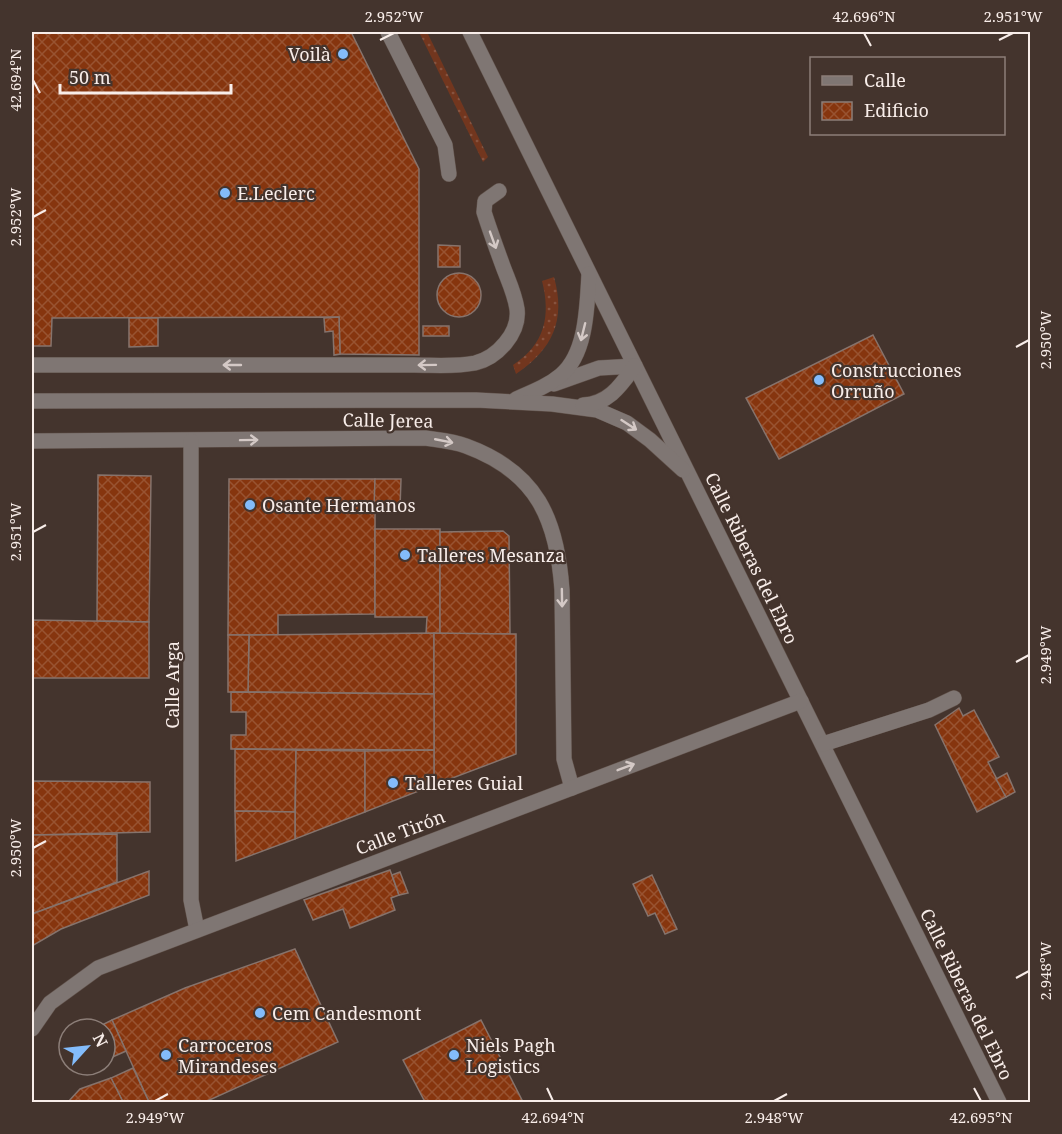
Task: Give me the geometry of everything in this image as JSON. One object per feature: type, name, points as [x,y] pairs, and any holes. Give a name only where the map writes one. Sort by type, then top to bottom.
[{"type":"street","points":[[388,32],[445,145],[449,174]]},
{"type":"street","name":"Calle Riberas del Ebro","points":[[470,32],[999,1102]]},
{"type":"street","points":[[32,365],[438,365],[477,362],[494,355],[507,342],[518,311],[484,212],[484,201],[499,191]]},
{"type":"street","name":"Calle Jerea","points":[[545,387],[563,374],[581,341],[585,327],[589,274]]},
{"type":"street","name":"Calle Jerea","points":[[512,401],[599,368],[635,366]]},
{"type":"street","name":"Calle Jerea","points":[[568,406],[593,405],[606,399],[617,390],[635,366]]},
{"type":"street","name":"Calle Jerea","points":[[32,400],[512,401],[568,406],[597,410],[627,423],[650,440],[691,478]]},
{"type":"street","name":"Calle Jerea","points":[[32,441],[425,438],[465,445],[494,459],[521,479],[538,498],[547,516],[560,563],[564,759],[572,788]]},
{"type":"street","name":"Calle Arga","points":[[191,441],[191,900],[197,930]]},
{"type":"street","points":[[823,744],[928,710],[954,698]]},
{"type":"street","name":"Calle Tirón","points":[[32,1029],[50,1003],[98,968],[801,701]]},
{"type":"shaded area","points":[[419,32],[427,32],[488,157],[483,162]]},
{"type":"shaded area","points":[[554,277],[558,307],[553,332],[539,354],[516,374],[513,365],[532,348],[543,328],[546,306],[542,281]]},
{"type":"building","name":"E.Leclerc","points":[[32,32],[351,32],[419,169],[419,355],[340,354],[339,317],[52,318],[51,346],[32,346]]},
{"type":"building","points":[[438,245],[460,246],[460,267],[438,267]]},
{"type":"building","points":[[459,273],[475,279],[481,295],[475,311],[459,317],[443,311],[437,295],[443,279]]},
{"type":"building","points":[[339,317],[340,354],[334,355],[333,331],[325,332],[324,318]]},
{"type":"building","points":[[129,318],[158,318],[158,346],[129,347]]},
{"type":"building","points":[[423,326],[449,326],[449,336],[423,336]]},
{"type":"building","points":[[873,335],[904,394],[779,459],[746,398]]},
{"type":"building","points":[[98,475],[151,476],[149,622],[97,621]]},
{"type":"building","points":[[229,479],[375,479],[375,614],[278,615],[278,635],[228,635]]},
{"type":"building","points":[[375,479],[401,479],[400,508],[374,508]]},
{"type":"building","points":[[375,529],[440,529],[440,634],[426,634],[427,617],[375,617]]},
{"type":"building","points":[[503,531],[509,536],[510,634],[440,634],[440,532]]},
{"type":"building","points":[[32,620],[149,622],[149,678],[32,678]]},
{"type":"building","points":[[434,633],[434,694],[248,692],[249,635]]},
{"type":"building","points":[[434,633],[516,634],[516,754],[434,785]]},
{"type":"building","points":[[228,635],[249,635],[248,692],[228,692]]},
{"type":"building","points":[[231,692],[434,694],[434,750],[231,749],[231,735],[246,735],[246,712],[231,712]]},
{"type":"building","points":[[959,708],[963,716],[974,710],[999,757],[988,762],[1006,797],[977,812],[935,725]]},
{"type":"building","points":[[235,749],[296,750],[295,812],[235,811]]},
{"type":"building","points":[[296,750],[365,751],[365,812],[295,839]]},
{"type":"building","points":[[434,750],[434,785],[365,812],[365,751]]},
{"type":"building","points":[[1007,773],[1015,792],[1006,797],[996,779]]},
{"type":"building","points":[[32,781],[150,782],[150,832],[32,835]]},
{"type":"building","points":[[235,811],[295,812],[295,839],[236,861]]},
{"type":"building","points":[[117,834],[117,882],[32,914],[32,835]]},
{"type":"building","points":[[390,870],[399,895],[391,898],[395,910],[350,928],[343,909],[313,920],[304,900]]},
{"type":"building","points":[[149,871],[149,895],[61,929],[32,946],[32,914]]},
{"type":"building","points":[[400,872],[408,893],[399,895],[392,875]]},
{"type":"building","points":[[652,875],[677,929],[665,934],[655,913],[648,916],[633,884]]},
{"type":"building","points":[[295,949],[338,1042],[205,1102],[149,1102],[117,1031],[117,1018],[185,988]]},
{"type":"building","name":"Niels Pagh Logistics","points":[[481,1020],[523,1102],[425,1102],[403,1060]]},
{"type":"building","points":[[117,1031],[126,1051],[117,1055]]},
{"type":"building","points":[[133,1068],[149,1102],[123,1102],[111,1078]]},
{"type":"building","points":[[111,1078],[123,1102],[68,1102],[80,1089]]},
{"type":"place","name":"Voilà","points":[[343,54]]},
{"type":"place","name":"E.Leclerc","points":[[225,193]]},
{"type":"place","name":"Construcciones Orruño","points":[[819,380]]},
{"type":"place","name":"Osante Hermanos","points":[[250,505]]},
{"type":"place","name":"Talleres Mesanza","points":[[405,555]]},
{"type":"place","name":"Talleres Guial","points":[[393,783]]},
{"type":"place","name":"Cem Candesmont","points":[[260,1013]]},
{"type":"place","name":"Carroceros Mirandeses","points":[[166,1055]]},
{"type":"place","name":"Niels Pagh Logistics","points":[[454,1055]]}]
